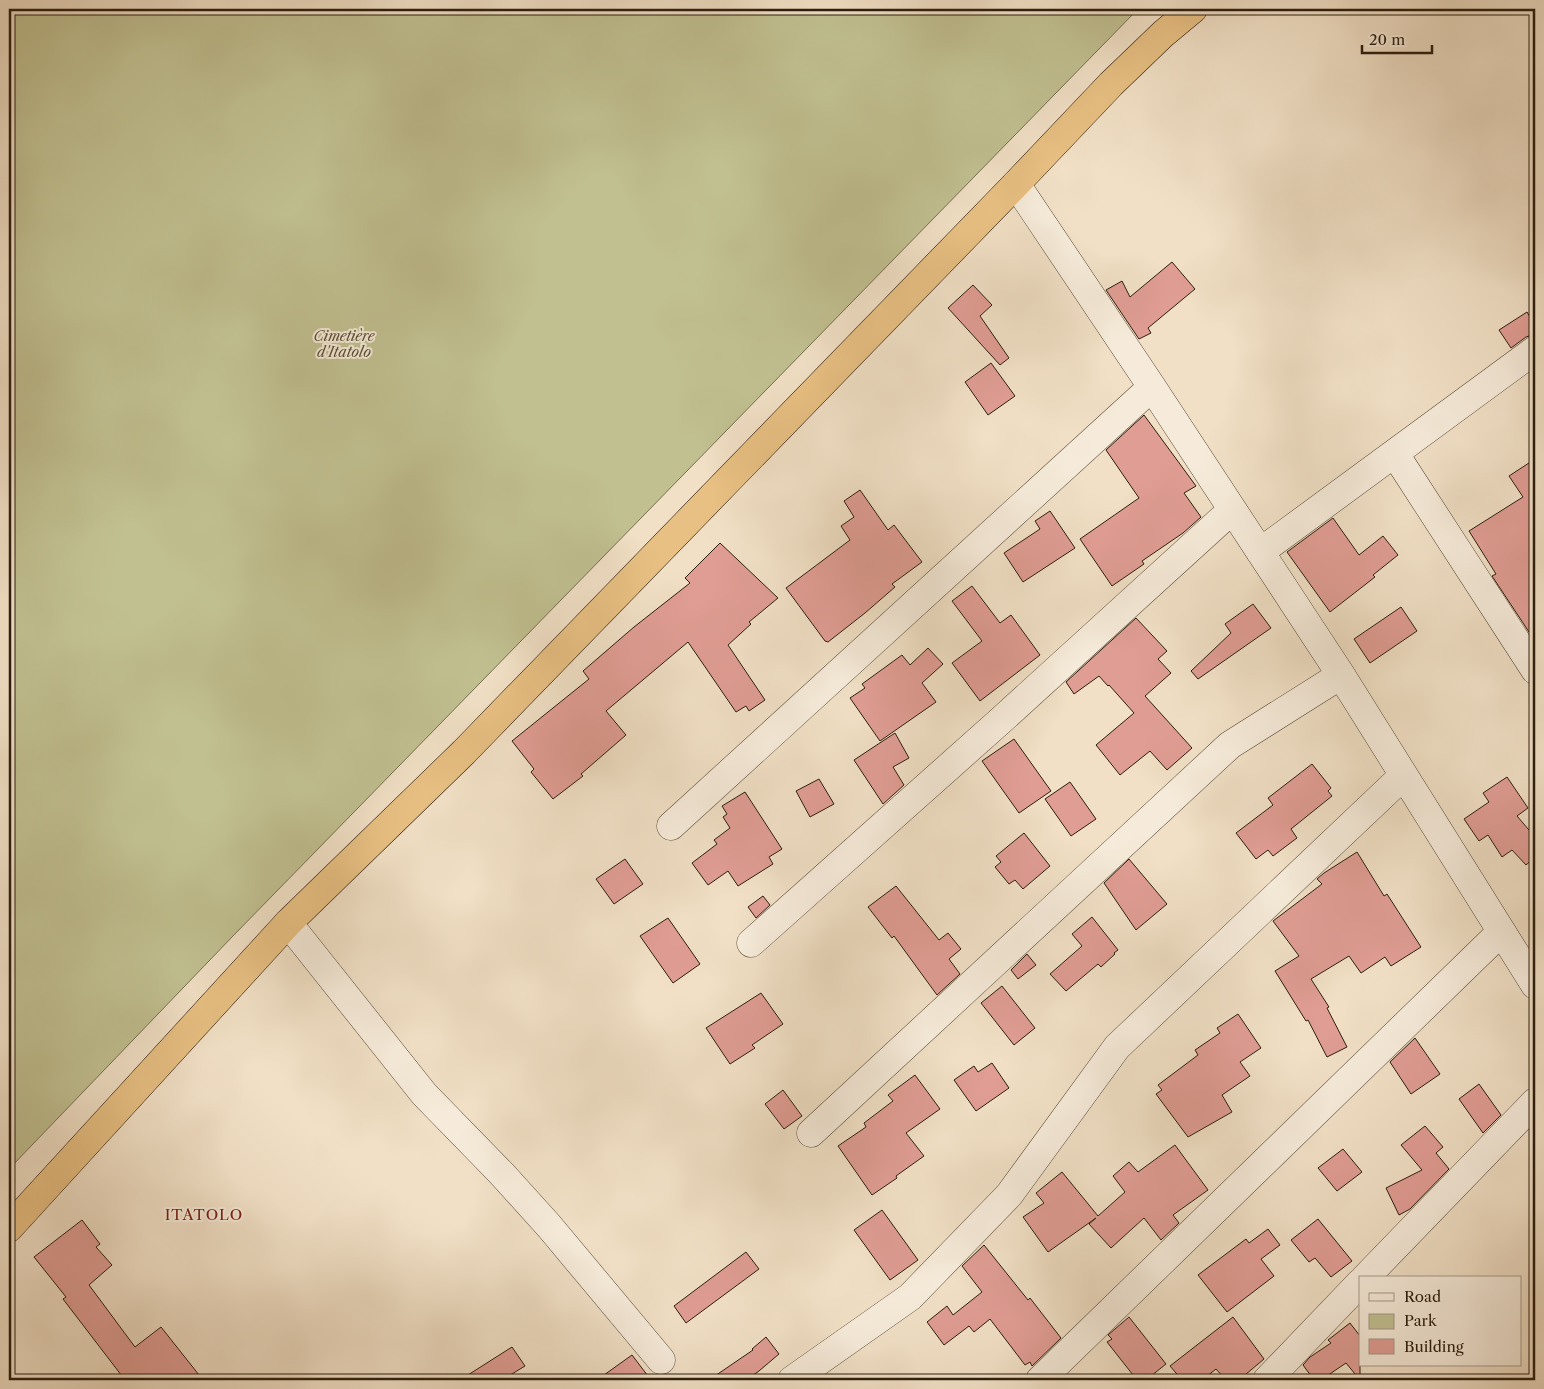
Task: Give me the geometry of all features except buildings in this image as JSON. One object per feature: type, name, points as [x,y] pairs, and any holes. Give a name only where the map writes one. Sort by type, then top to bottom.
[{"type":"highway","points":[[9,1228],[288,923],[464,752],[1111,84],[1163,34],[1193,9]]},
{"type":"street","points":[[1016,184],[1152,386],[1341,675],[1535,985]]},
{"type":"street","points":[[1260,552],[1533,356]]},
{"type":"street","points":[[671,826],[1152,386]]},
{"type":"street","points":[[1395,454],[1535,670]]},
{"type":"street","points":[[751,942],[999,722],[1232,510]]},
{"type":"street","points":[[811,1133],[1230,745],[1341,675]]},
{"type":"street","points":[[792,1380],[910,1297],[1010,1195],[1117,1046],[1403,776]]},
{"type":"street","points":[[288,923],[424,1094],[550,1226],[660,1360]]},
{"type":"street","points":[[1040,1380],[1501,932]]},
{"type":"street","points":[[1368,1276],[1535,1102]]},
{"type":"street","points":[[1266,1380],[1359,1284]]},
{"type":"green space","name":"Cimetière d'Itatolo","points":[[9,9],[1138,9],[232,937],[9,1169]]},
{"type":"district","name":"ITATOLO","points":[[204,1215]]}]
